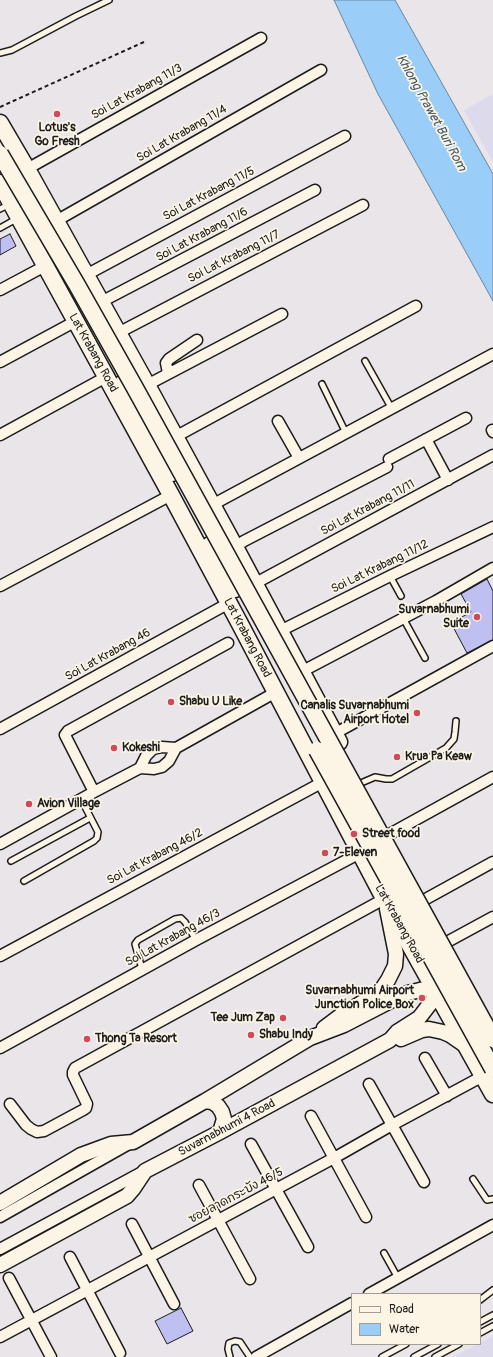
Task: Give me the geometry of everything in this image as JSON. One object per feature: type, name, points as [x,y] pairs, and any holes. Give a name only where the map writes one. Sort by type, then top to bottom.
[{"type":"main road","points":[[0,123],[27,168],[147,385],[388,835],[493,1025]]},
{"type":"main road","points":[[0,154],[74,279],[135,388],[493,1039]]},
{"type":"main road","points":[[0,181],[24,207],[80,304],[234,588],[299,716],[488,1072]]},
{"type":"main road","name":"Lat Krabang Road","points":[[0,181],[5,206],[19,218],[172,495],[386,901],[438,990],[467,1046],[488,1072],[493,1094]]},
{"type":"street","name":"Soi Lat Krabang 11/3","points":[[27,168],[261,38]]},
{"type":"street","name":"Soi Lat Krabang 11/4","points":[[56,221],[320,70]]},
{"type":"street","name":"Soi Lat Krabang 11/5","points":[[86,275],[345,136]]},
{"type":"street","name":"Soi Lat Krabang 11/6","points":[[101,302],[315,190]]},
{"type":"street","name":"Soi Lat Krabang 11/7","points":[[118,332],[363,205]]},
{"type":"street","points":[[0,290],[45,266]]},
{"type":"street","points":[[175,437],[416,306]]},
{"type":"street","points":[[147,385],[282,314]]},
{"type":"street","points":[[0,362],[76,321]]},
{"type":"street","points":[[168,373],[166,363],[169,359],[197,340]]},
{"type":"street","points":[[212,506],[298,458],[493,354]]},
{"type":"street","points":[[0,435],[106,377]]},
{"type":"street","points":[[235,547],[388,463],[426,439],[466,418]]},
{"type":"street","points":[[278,421],[298,458]]},
{"type":"street","points":[[426,439],[448,480]]},
{"type":"street","name":"Soi Lat Krabang 11/11","points":[[254,584],[493,455]]},
{"type":"street","points":[[0,586],[172,495]]},
{"type":"street","name":"Soi Lat Krabang 11/12","points":[[280,632],[390,576],[493,527]]},
{"type":"street","points":[[301,672],[436,601],[493,568]]},
{"type":"street","name":"Soi Lat Krabang 46","points":[[0,729],[229,603]]},
{"type":"street","points":[[94,792],[65,735],[68,731],[228,643]]},
{"type":"street","points":[[334,734],[493,646]]},
{"type":"street","points":[[0,844],[140,768],[154,769],[162,767],[169,761],[176,748],[276,692]]},
{"type":"street","points":[[140,768],[146,756],[153,749],[162,747],[176,748]]},
{"type":"street","points":[[388,835],[493,777]]},
{"type":"street","name":"Soi Lat Krabang 46/2","points":[[0,956],[323,782]]},
{"type":"street","name":"Soi Lat Krabang 46/3","points":[[0,1048],[142,969],[360,853]]},
{"type":"street","points":[[424,900],[493,862]]},
{"type":"street","points":[[0,1217],[205,1101],[310,1038],[340,1016],[382,989],[395,966],[396,954],[386,901],[75,1068],[73,1072],[74,1075],[87,1104],[86,1108],[83,1110],[44,1131],[37,1132],[26,1125],[10,1104]]},
{"type":"street","points":[[450,948],[493,917]]},
{"type":"street","name":"Suvarnabhumi 4 Road","points":[[0,1249],[390,1040],[397,1032],[419,1018],[438,990],[450,976],[450,948]]},
{"type":"street","points":[[310,1038],[344,1025],[404,994],[420,990],[454,992],[467,999],[493,1025]]},
{"type":"street","points":[[390,1040],[402,1039],[422,1030],[430,1029],[450,1035],[467,1046]]},
{"type":"street","points":[[425,1058],[447,1096]]},
{"type":"street","name":"ซอยลาดกระบัง 46/5","points":[[0,1337],[276,1190],[488,1072]]},
{"type":"street","points":[[369,1084],[424,1182]]},
{"type":"street","points":[[205,1101],[212,1102],[218,1106],[222,1112],[224,1119],[220,1132]]},
{"type":"street","points":[[311,1116],[366,1217]]},
{"type":"street","points":[[0,1203],[81,1155],[111,1144],[133,1142]]},
{"type":"street","points":[[251,1144],[308,1247]]},
{"type":"street","points":[[0,1265],[127,1196],[133,1190],[144,1171]]},
{"type":"street","points":[[198,1185],[250,1279]]},
{"type":"street","points":[[132,1224],[174,1304]]},
{"type":"street","points":[[371,1293],[493,1225]]},
{"type":"street","points":[[70,1258],[120,1353]]},
{"type":"street","points":[[9,1278],[51,1357]]},
{"type":"street","points":[[256,1357],[351,1304]]},
{"type":"lane","points":[[0,53],[12,50],[109,0]]},
{"type":"lane","points":[[0,228],[19,218]]},
{"type":"lane","points":[[365,361],[392,409]]},
{"type":"lane","points":[[322,384],[346,433]]},
{"type":"lane","points":[[390,576],[402,596]]},
{"type":"lane","points":[[403,618],[424,658]]},
{"type":"lane","points":[[361,783],[375,777],[392,779],[446,748],[454,739],[456,721]]},
{"type":"lane","points":[[24,881],[97,838],[98,832],[81,799]]},
{"type":"lane","points":[[11,861],[90,818]]},
{"type":"lane","points":[[142,969],[135,944],[138,940],[175,919],[181,918],[185,922],[196,940]]},
{"type":"lane","points":[[473,1179],[487,1200],[493,1199]]},
{"type":"lane","points":[[384,1253],[398,1278]]},
{"type":"lane","points":[[481,1299],[493,1290]]},
{"type":"lane","points":[[481,1321],[493,1315]]},
{"type":"lane","points":[[481,1332],[493,1326]]},
{"type":"lane","points":[[230,1357],[228,1349],[229,1344],[235,1341],[240,1342],[250,1357]]},
{"type":"lane","points":[[382,1357],[404,1345]]},
{"type":"lane","points":[[414,1357],[436,1345]]},
{"type":"lane","points":[[435,1357],[457,1345]]},
{"type":"path","points":[[0,108],[144,42]]},
{"type":"shaded area","points":[[493,94],[493,162],[464,110]]},
{"type":"shaded area","points":[[493,1336],[493,1357],[453,1357],[476,1345],[481,1345],[481,1342]]},
{"type":"water","name":"Khlong Prawet Buri Rom","points":[[334,0],[395,0],[493,174],[493,301],[378,94]]},
{"type":"building","points":[[10,234],[16,246],[0,255],[0,239]]},
{"type":"building","name":"Suvarnabhumi Suite","points":[[487,579],[493,591],[493,640],[467,653],[451,623],[471,612],[461,594]]},
{"type":"building","points":[[181,1308],[193,1331],[167,1344],[155,1321]]},
{"type":"place","name":"Lotus's Go Fresh","points":[[57,114]]},
{"type":"place","name":"Suvarnabhumi Suite","points":[[477,617]]},
{"type":"place","name":"Shabu U Like","points":[[171,702]]},
{"type":"place","name":"Canalis Suvarnabhumi Airport Hotel","points":[[417,713]]},
{"type":"place","name":"Kokeshi","points":[[114,748]]},
{"type":"place","name":"Krua Pa Keaw","points":[[397,757]]},
{"type":"place","name":"Avion Village","points":[[29,804]]},
{"type":"place","name":"Street food","points":[[354,834]]},
{"type":"place","name":"7-Eleven","points":[[325,853]]},
{"type":"place","name":"Suvarnabhumi Airport Junction Police Box","points":[[422,998]]},
{"type":"place","name":"Tee Jum Zap","points":[[283,1018]]},
{"type":"place","name":"Shabu Indy","points":[[251,1035]]},
{"type":"place","name":"Thong Ta Resort","points":[[87,1039]]}]
